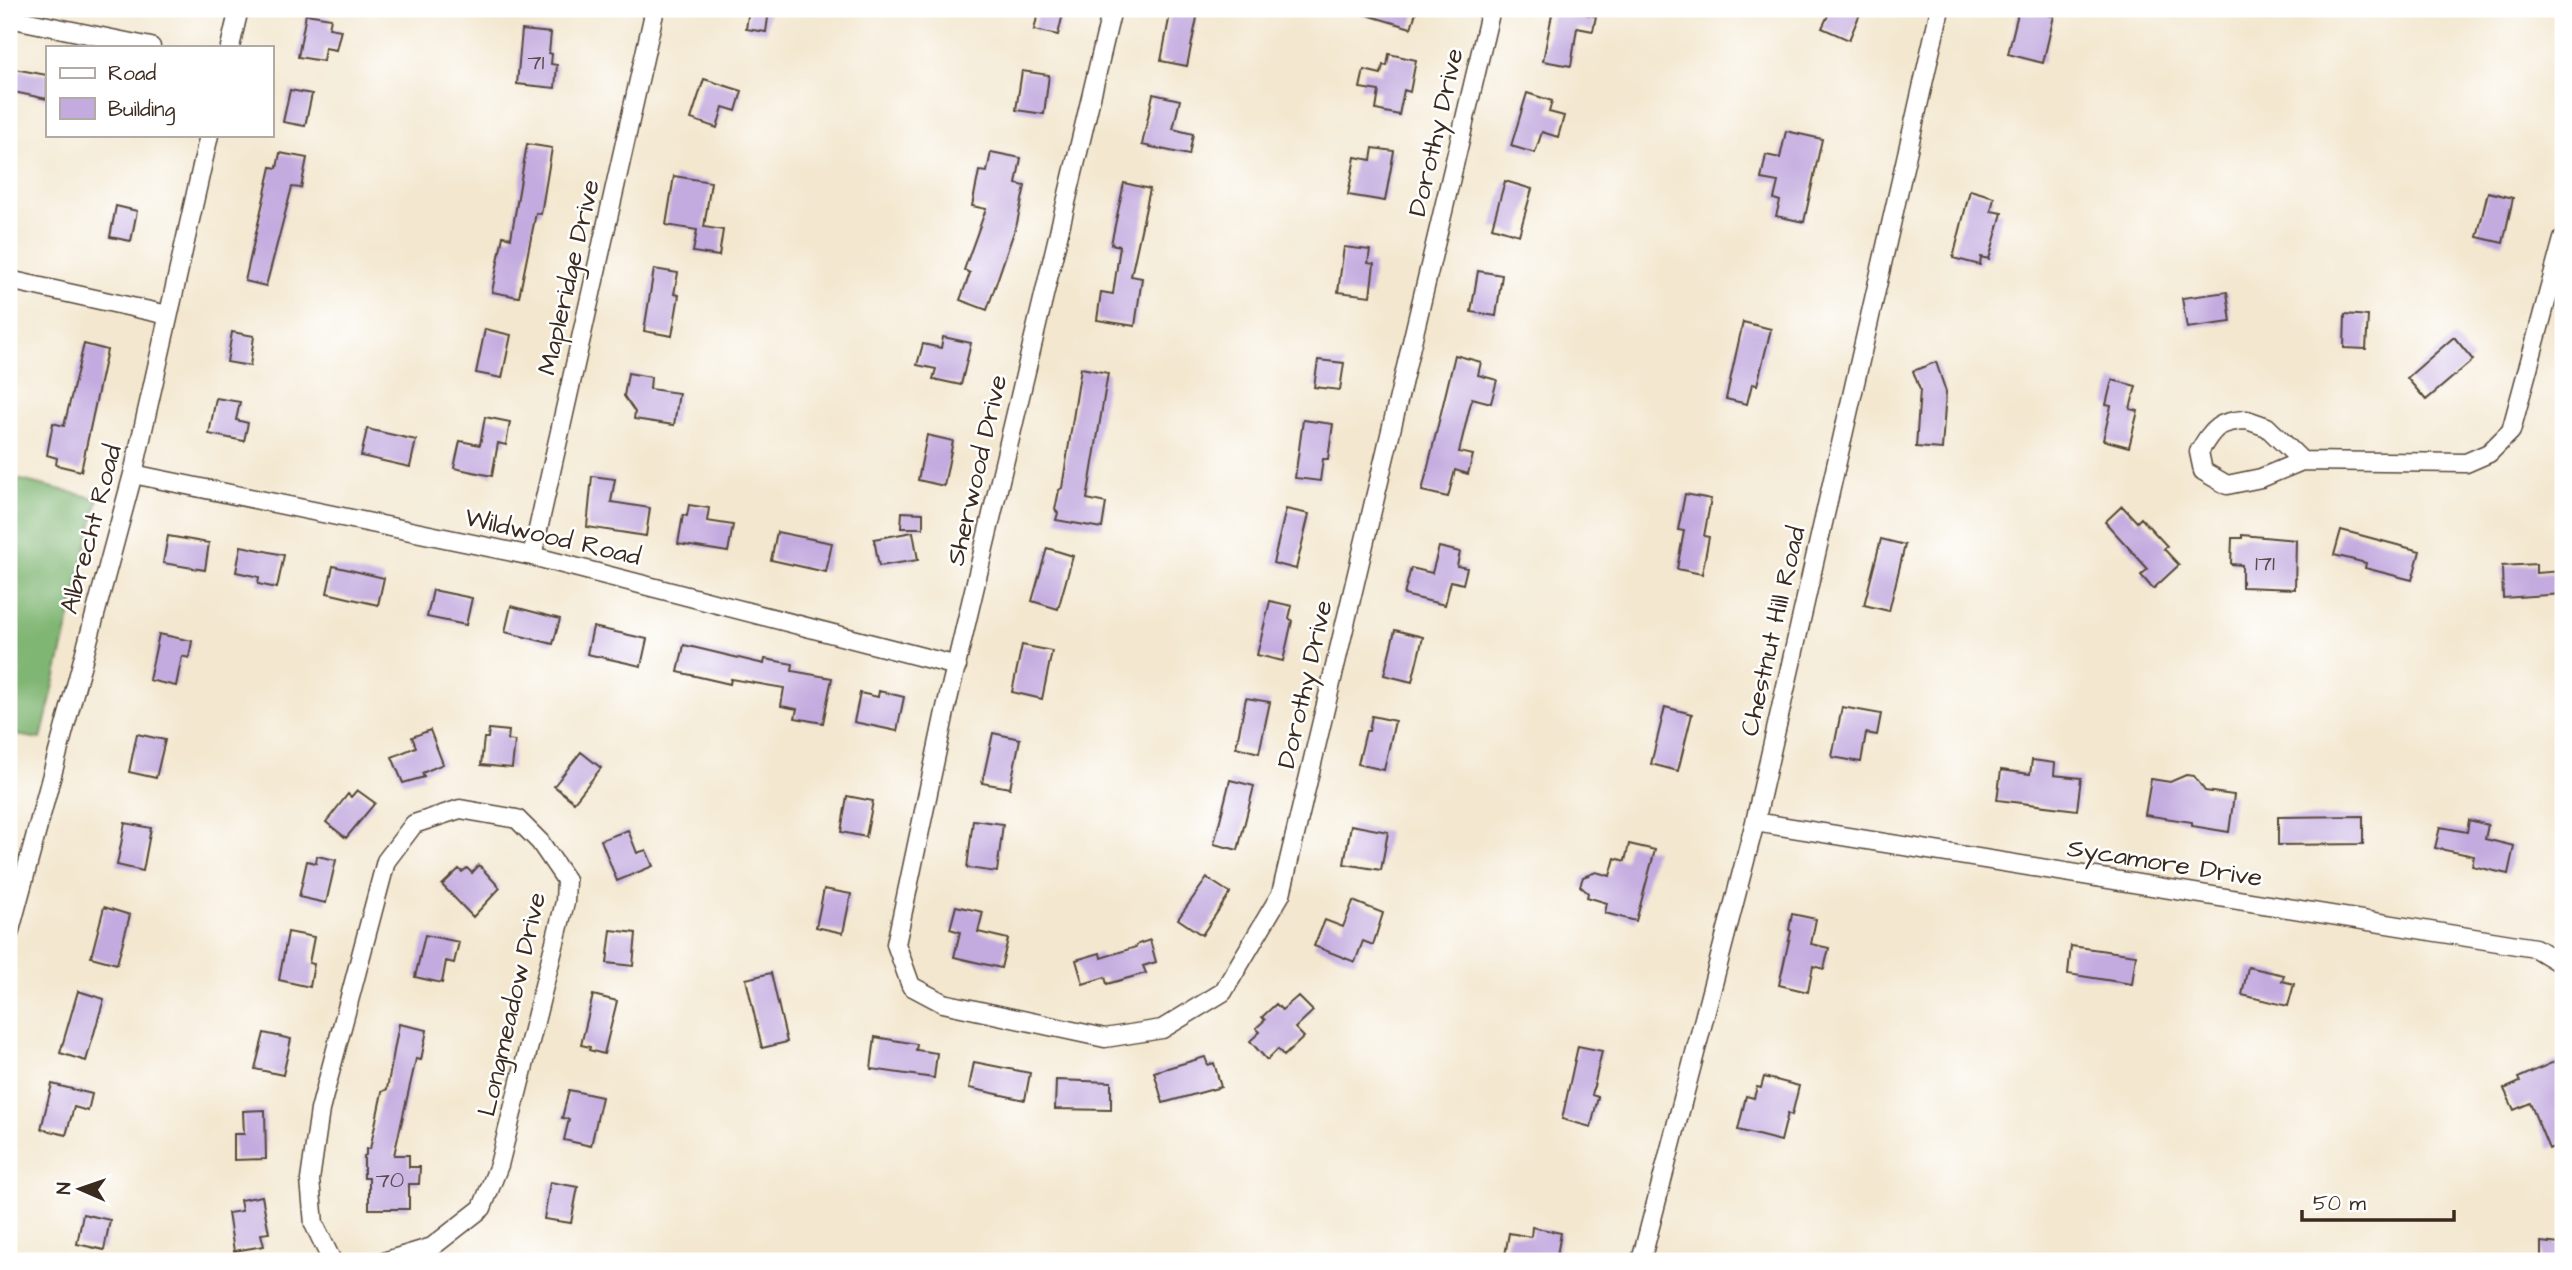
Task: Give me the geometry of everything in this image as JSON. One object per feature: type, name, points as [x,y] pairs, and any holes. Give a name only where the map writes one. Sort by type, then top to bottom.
[{"type":"street","points":[[230,46],[239,9]]},
{"type":"street","name":"Mapleridge Drive","points":[[532,556],[655,9]]},
{"type":"street","name":"Sherwood Drive","points":[[896,944],[957,666],[1112,9]]},
{"type":"street","name":"Dorothy Drive","points":[[896,944],[911,986],[943,1003],[1105,1038],[1162,1029],[1223,992],[1281,894],[1491,9]]},
{"type":"street","name":"Chestnut Hill Road","points":[[1641,1261],[1755,822],[1940,9]]},
{"type":"street","points":[[9,18],[146,46]]},
{"type":"street","name":"Albrecht Road","points":[[9,934],[133,474],[209,136]]},
{"type":"street","points":[[2302,461],[2267,427],[2246,420],[2227,421],[2209,433],[2199,452],[2203,471],[2227,485],[2261,478],[2302,461],[2466,463],[2489,453],[2511,431],[2563,239]]},
{"type":"street","points":[[9,280],[168,314]]},
{"type":"street","name":"Wildwood Road","points":[[133,474],[532,556],[957,666]]},
{"type":"street","name":"Longmeadow Drive","points":[[332,1261],[314,1224],[310,1180],[320,1110],[386,861],[414,824],[460,809],[517,819],[540,842],[566,880],[565,902],[499,1165],[482,1208],[432,1247],[386,1261]]},
{"type":"street","name":"Sycamore Drive","points":[[1755,822],[2535,948],[2563,965]]},
{"type":"green space","points":[[9,477],[98,499],[41,739],[9,734]]},
{"type":"building","points":[[749,9],[769,11],[766,32],[746,29]]},
{"type":"building","points":[[1039,9],[1064,9],[1058,35],[1034,30]]},
{"type":"building","points":[[1171,9],[1198,13],[1187,66],[1161,61]]},
{"type":"building","points":[[1360,9],[1417,9],[1411,28],[1360,13]]},
{"type":"building","points":[[1553,9],[1581,9],[1581,13],[1596,16],[1593,31],[1577,28],[1571,66],[1543,61]]},
{"type":"building","points":[[1831,9],[1862,9],[1849,40],[1822,28]]},
{"type":"building","points":[[2019,9],[2054,16],[2043,63],[2008,54]]},
{"type":"building","points":[[306,14],[331,18],[329,28],[341,30],[336,50],[325,48],[323,61],[298,57]]},
{"type":"building","points":[[522,30],[551,33],[551,64],[557,65],[555,88],[517,84]]},
{"type":"building","points":[[1389,54],[1416,60],[1410,92],[1404,90],[1399,115],[1376,110],[1379,91],[1360,88],[1364,70],[1381,74],[1383,65],[1387,66]]},
{"type":"building","points":[[9,68],[46,75],[46,99],[9,91]]},
{"type":"building","points":[[1022,71],[1049,75],[1044,114],[1016,110]]},
{"type":"building","points":[[704,79],[742,91],[736,111],[723,107],[717,128],[691,119]]},
{"type":"building","points":[[290,90],[312,94],[305,126],[283,122]]},
{"type":"building","points":[[1527,93],[1552,101],[1549,112],[1564,116],[1558,137],[1542,132],[1535,153],[1511,146]]},
{"type":"building","points":[[1153,94],[1180,100],[1173,129],[1193,134],[1189,155],[1142,145]]},
{"type":"building","points":[[1786,131],[1822,139],[1804,222],[1776,216],[1780,201],[1774,199],[1778,182],[1761,179],[1766,155],[1780,158]]},
{"type":"building","points":[[527,144],[552,148],[541,214],[536,213],[519,297],[492,292],[503,236],[511,238]]},
{"type":"building","points":[[1373,148],[1394,151],[1385,201],[1348,195],[1355,157],[1371,160]]},
{"type":"building","points":[[991,152],[1021,158],[1016,184],[1025,186],[1017,223],[987,310],[960,300],[970,273],[964,270],[986,209],[972,206],[979,171],[987,172]]},
{"type":"building","points":[[280,153],[307,158],[301,188],[292,187],[266,286],[245,281],[271,167],[277,168]]},
{"type":"building","points":[[674,176],[711,182],[704,227],[723,230],[719,256],[693,252],[697,230],[666,225]]},
{"type":"building","points":[[1505,181],[1532,189],[1519,235],[1492,227]]},
{"type":"building","points":[[1124,183],[1150,189],[1131,276],[1142,278],[1135,326],[1097,320],[1101,292],[1113,294],[1120,246],[1111,244]]},
{"type":"building","points":[[1970,190],[1994,197],[1991,211],[2002,213],[1989,259],[1981,257],[1980,265],[1953,258]]},
{"type":"building","points":[[2488,192],[2513,198],[2503,243],[2477,237]]},
{"type":"building","points":[[116,206],[137,211],[131,241],[110,237]]},
{"type":"building","points":[[1344,247],[1370,250],[1368,263],[1374,264],[1370,296],[1338,292]]},
{"type":"building","points":[[654,269],[678,273],[674,294],[679,295],[672,336],[644,331]]},
{"type":"building","points":[[1478,271],[1502,275],[1496,316],[1471,312]]},
{"type":"building","points":[[2227,292],[2231,322],[2187,328],[2182,298]]},
{"type":"building","points":[[2345,314],[2368,316],[2366,349],[2344,348]]},
{"type":"building","points":[[1743,322],[1771,329],[1757,385],[1752,384],[1747,404],[1726,399]]},
{"type":"building","points":[[485,329],[511,335],[502,378],[476,373]]},
{"type":"building","points":[[232,332],[254,336],[250,366],[227,362]]},
{"type":"building","points":[[943,337],[971,343],[961,385],[933,379],[936,369],[917,365],[923,344],[941,348]]},
{"type":"building","points":[[2454,337],[2473,360],[2426,400],[2407,378]]},
{"type":"building","points":[[84,344],[107,350],[81,471],[56,465],[57,458],[47,455],[53,423],[64,426]]},
{"type":"building","points":[[1455,355],[1481,362],[1478,375],[1497,380],[1491,403],[1472,398],[1459,452],[1473,455],[1468,474],[1455,470],[1448,497],[1422,491]]},
{"type":"building","points":[[1318,360],[1344,363],[1340,390],[1314,387]]},
{"type":"building","points":[[1936,362],[1946,392],[1942,449],[1916,447],[1920,390],[1913,371]]},
{"type":"building","points":[[1081,368],[1108,373],[1087,499],[1106,503],[1102,528],[1056,520],[1058,513],[1055,510],[1059,490],[1062,488]]},
{"type":"building","points":[[628,373],[651,377],[650,389],[679,393],[674,425],[634,419],[635,412],[624,396]]},
{"type":"building","points":[[2112,380],[2136,386],[2130,409],[2138,411],[2129,447],[2103,440],[2111,406],[2106,405]]},
{"type":"building","points":[[216,398],[240,402],[236,420],[248,423],[244,441],[209,434]]},
{"type":"building","points":[[485,417],[510,422],[506,445],[498,443],[492,476],[454,468],[460,441],[480,445]]},
{"type":"building","points":[[1303,420],[1333,424],[1328,459],[1323,459],[1320,481],[1295,478]]},
{"type":"building","points":[[367,429],[416,440],[410,467],[361,456]]},
{"type":"building","points":[[927,435],[953,441],[944,486],[918,480]]},
{"type":"building","points":[[592,476],[615,479],[611,502],[650,508],[646,536],[587,527]]},
{"type":"building","points":[[1685,494],[1711,499],[1704,536],[1709,537],[1702,574],[1677,569],[1684,531],[1678,530]]},
{"type":"building","points":[[689,505],[709,508],[707,521],[733,525],[728,552],[678,544],[683,515],[687,516]]},
{"type":"building","points":[[2122,506],[2137,522],[2141,518],[2167,546],[2164,549],[2179,565],[2153,589],[2141,575],[2148,569],[2105,522]]},
{"type":"building","points":[[1286,509],[1309,514],[1296,569],[1273,563]]},
{"type":"building","points":[[902,512],[923,513],[923,528],[901,528]]},
{"type":"building","points":[[2341,530],[2420,551],[2412,580],[2365,568],[2366,563],[2334,555]]},
{"type":"building","points":[[777,532],[832,543],[826,572],[771,560]]},
{"type":"building","points":[[913,532],[918,560],[879,566],[874,539]]},
{"type":"building","points":[[2242,535],[2296,540],[2295,589],[2242,587],[2242,565],[2231,564],[2232,538],[2242,538]]},
{"type":"building","points":[[168,536],[209,543],[205,570],[163,563]]},
{"type":"building","points":[[1881,539],[1905,545],[1889,611],[1864,605]]},
{"type":"building","points":[[241,546],[284,555],[277,588],[258,584],[259,577],[236,572]]},
{"type":"building","points":[[1439,547],[1460,552],[1457,566],[1467,568],[1463,584],[1451,581],[1445,605],[1404,595],[1411,568],[1432,573]]},
{"type":"building","points":[[1047,548],[1073,556],[1058,609],[1032,601]]},
{"type":"building","points":[[2536,564],[2536,573],[2563,571],[2563,594],[2503,598],[2502,566]]},
{"type":"building","points":[[333,566],[384,578],[378,605],[327,593]]},
{"type":"building","points":[[433,590],[472,598],[466,625],[427,617]]},
{"type":"building","points":[[1270,601],[1292,606],[1289,618],[1292,621],[1283,661],[1257,655]]},
{"type":"building","points":[[511,606],[560,619],[553,644],[505,632]]},
{"type":"building","points":[[593,627],[647,639],[641,666],[587,654]]},
{"type":"building","points":[[1395,630],[1423,637],[1412,682],[1384,675]]},
{"type":"building","points":[[159,634],[192,641],[189,658],[182,656],[176,686],[149,680]]},
{"type":"building","points":[[684,645],[764,664],[765,659],[793,664],[792,671],[832,678],[823,723],[795,718],[797,709],[781,706],[784,688],[731,679],[730,684],[678,672]]},
{"type":"building","points":[[1022,645],[1052,651],[1042,699],[1012,692]]},
{"type":"building","points":[[879,691],[904,697],[897,731],[854,722],[860,693],[878,697]]},
{"type":"building","points":[[1246,698],[1270,702],[1259,753],[1236,747]]},
{"type":"building","points":[[1665,707],[1692,714],[1678,771],[1651,764]]},
{"type":"building","points":[[1842,707],[1881,714],[1877,735],[1866,733],[1861,762],[1832,757]]},
{"type":"building","points":[[1372,716],[1395,721],[1384,770],[1358,764]]},
{"type":"building","points":[[489,729],[509,731],[508,740],[515,741],[512,768],[481,765],[484,738],[488,738]]},
{"type":"building","points":[[430,730],[443,764],[422,773],[424,777],[403,783],[392,757],[416,747],[412,737]]},
{"type":"building","points":[[993,733],[1020,739],[1010,788],[982,783]]},
{"type":"building","points":[[137,734],[165,740],[156,778],[129,772]]},
{"type":"building","points":[[581,752],[601,768],[574,802],[554,786]]},
{"type":"building","points":[[2032,760],[2055,763],[2054,775],[2081,778],[2077,810],[1997,800],[2001,770],[2030,774]]},
{"type":"building","points":[[2186,775],[2194,776],[2205,791],[2234,795],[2229,832],[2192,826],[2192,822],[2145,815],[2151,779],[2170,782]]},
{"type":"building","points":[[1230,780],[1254,786],[1238,850],[1214,844]]},
{"type":"building","points":[[357,790],[375,803],[346,838],[326,822],[348,794],[351,797]]},
{"type":"building","points":[[847,796],[873,801],[866,837],[841,832]]},
{"type":"building","points":[[2363,816],[2363,844],[2278,845],[2278,817]]},
{"type":"building","points":[[973,820],[1003,824],[997,872],[967,868]]},
{"type":"building","points":[[2469,820],[2488,825],[2485,839],[2514,846],[2508,874],[2472,866],[2474,856],[2435,848],[2440,827],[2467,832]]},
{"type":"building","points":[[125,823],[151,828],[143,871],[117,865]]},
{"type":"building","points":[[1351,825],[1388,832],[1381,870],[1344,864]]},
{"type":"building","points":[[628,830],[637,853],[646,850],[653,866],[617,881],[601,840]]},
{"type":"building","points":[[1629,844],[1655,850],[1636,921],[1605,913],[1607,903],[1587,897],[1588,893],[1580,886],[1583,877],[1596,872],[1610,876],[1615,858],[1625,861]]},
{"type":"building","points":[[317,856],[336,860],[326,903],[299,897],[307,861],[316,863]]},
{"type":"building","points":[[479,865],[500,888],[473,917],[442,885],[459,869],[462,872],[467,868],[472,873]]},
{"type":"building","points":[[1207,878],[1230,893],[1202,935],[1178,919]]},
{"type":"building","points":[[824,889],[851,894],[843,933],[816,927]]},
{"type":"building","points":[[1353,901],[1383,913],[1373,945],[1363,941],[1355,962],[1314,946],[1325,920],[1343,927]]},
{"type":"building","points":[[956,906],[983,912],[978,932],[1008,939],[1001,968],[954,957],[960,932],[950,929]]},
{"type":"building","points":[[104,907],[130,915],[117,964],[91,957]]},
{"type":"building","points":[[1792,914],[1816,919],[1811,944],[1829,948],[1824,969],[1813,966],[1808,992],[1779,985]]},
{"type":"building","points":[[611,930],[636,933],[633,966],[607,963]]},
{"type":"building","points":[[288,932],[314,937],[309,963],[314,964],[310,987],[279,980]]},
{"type":"building","points":[[425,935],[459,942],[454,963],[446,961],[442,983],[415,977]]},
{"type":"building","points":[[1150,940],[1156,962],[1143,966],[1146,973],[1107,984],[1105,977],[1083,984],[1076,960],[1100,953],[1101,958]]},
{"type":"building","points":[[2071,946],[2136,955],[2132,984],[2068,974]]},
{"type":"building","points":[[2248,967],[2284,975],[2282,981],[2294,984],[2288,1006],[2242,995]]},
{"type":"building","points":[[771,973],[787,1042],[762,1048],[746,979]]},
{"type":"building","points":[[78,991],[104,999],[86,1061],[60,1053]]},
{"type":"building","points":[[593,995],[617,1001],[604,1054],[581,1045]]},
{"type":"building","points":[[1298,996],[1313,1011],[1295,1028],[1304,1037],[1284,1056],[1278,1049],[1267,1060],[1250,1041],[1260,1032],[1256,1028],[1265,1020],[1262,1017],[1276,1004],[1282,1010]]},
{"type":"building","points":[[399,1024],[427,1030],[421,1060],[416,1059],[394,1155],[409,1155],[409,1167],[420,1167],[419,1184],[409,1184],[409,1209],[369,1209],[369,1178],[364,1178],[364,1156],[366,1149],[370,1149],[382,1092],[387,1089]]},
{"type":"building","points":[[264,1033],[291,1039],[283,1075],[255,1069]]},
{"type":"building","points":[[875,1037],[917,1044],[916,1050],[937,1053],[934,1078],[871,1069]]},
{"type":"building","points":[[1578,1046],[1602,1051],[1592,1095],[1598,1097],[1591,1127],[1562,1119]]},
{"type":"building","points":[[1205,1057],[1208,1065],[1214,1063],[1221,1087],[1163,1103],[1154,1072]]},
{"type":"building","points":[[2563,1058],[2563,1143],[2549,1149],[2530,1103],[2514,1110],[2504,1089],[2520,1082],[2518,1078]]},
{"type":"building","points":[[974,1062],[1030,1073],[1025,1100],[969,1088]]},
{"type":"building","points":[[1764,1077],[1799,1086],[1792,1115],[1788,1113],[1781,1141],[1738,1130],[1746,1096],[1754,1098]]},
{"type":"building","points":[[1056,1080],[1111,1082],[1111,1110],[1055,1109]]},
{"type":"building","points":[[52,1084],[92,1094],[88,1111],[74,1107],[66,1135],[41,1129]]},
{"type":"building","points":[[569,1090],[602,1097],[591,1146],[564,1140],[569,1119],[562,1118]]},
{"type":"building","points":[[265,1110],[266,1159],[234,1160],[234,1134],[244,1134],[243,1111]]},
{"type":"building","points":[[550,1182],[578,1187],[571,1223],[544,1219]]},
{"type":"building","points":[[262,1196],[269,1233],[261,1234],[264,1246],[234,1251],[228,1213],[242,1211],[240,1200]]},
{"type":"building","points":[[83,1214],[110,1220],[104,1250],[77,1244]]},
{"type":"building","points":[[1532,1227],[1561,1233],[1556,1261],[1515,1261],[1515,1257],[1505,1255],[1509,1233],[1531,1237]]},
{"type":"building","points":[[2541,1242],[2560,1244],[2559,1261],[2541,1261]]}]
